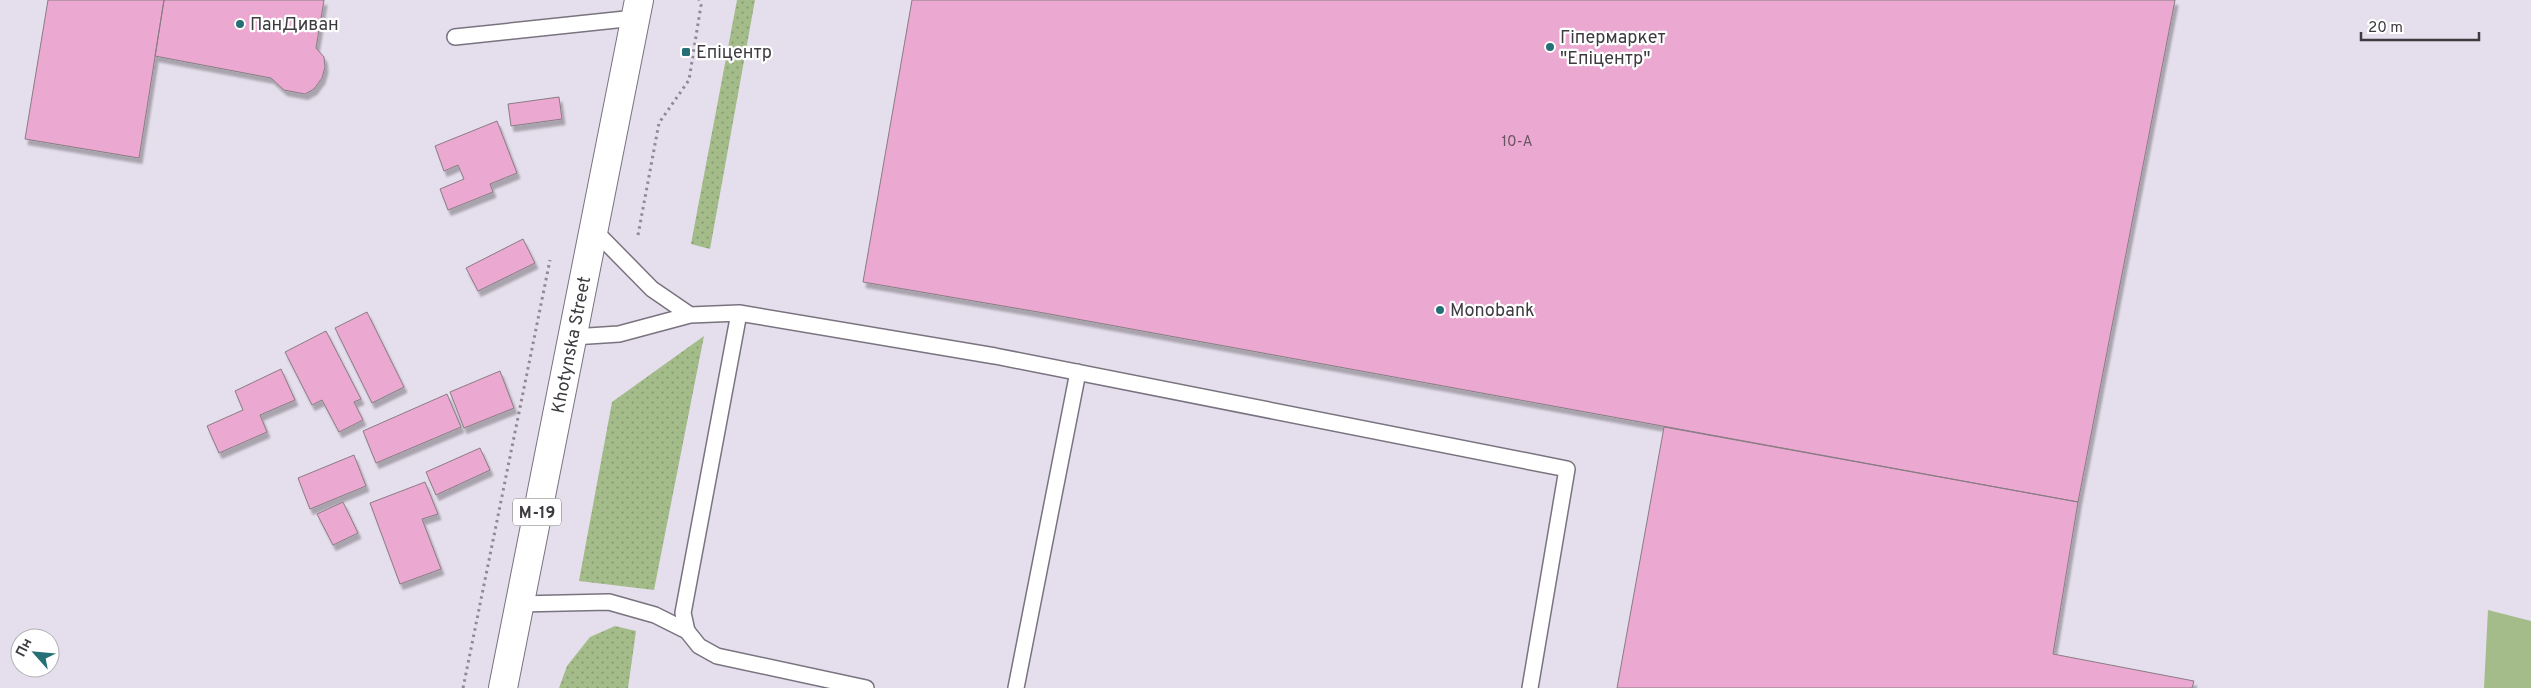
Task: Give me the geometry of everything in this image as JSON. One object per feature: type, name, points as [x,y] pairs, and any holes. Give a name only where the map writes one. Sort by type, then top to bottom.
[{"type":"highway","name":"Khotynska Street","points":[[503,688],[637,9]]},
{"type":"lane","points":[[455,37],[637,9]]},
{"type":"lane","points":[[594,230],[652,289],[690,314]]},
{"type":"lane","points":[[573,337],[619,334],[690,314],[739,313],[1078,372],[1568,469],[1530,688]]},
{"type":"lane","points":[[687,631],[683,613],[739,313]]},
{"type":"lane","points":[[1016,688],[1078,372]]},
{"type":"lane","points":[[519,604],[609,602],[655,615],[687,631],[699,646],[716,656],[866,688]]},
{"type":"path","points":[[631,268],[659,123],[689,80],[701,5],[699,0]]},
{"type":"path","points":[[463,688],[551,254]]},
{"type":"green space","points":[[737,0],[755,0],[710,249],[691,244]]},
{"type":"green space","points":[[704,336],[654,590],[579,581],[612,402]]},
{"type":"green space","points":[[2488,610],[2531,621],[2531,688],[2484,688]]},
{"type":"green space","points":[[615,626],[636,631],[628,688],[559,688],[567,666],[590,637]]},
{"type":"building","points":[[48,0],[164,0],[139,158],[25,139]]},
{"type":"building","name":"ПанДиван","points":[[164,0],[324,0],[316,48],[324,57],[325,67],[322,78],[314,89],[305,94],[284,90],[271,78],[155,56]]},
{"type":"building","points":[[912,0],[2175,0],[2078,502],[1044,313],[863,282]]},
{"type":"building","points":[[559,97],[562,119],[511,126],[508,104]]},
{"type":"building","points":[[497,121],[517,173],[490,184],[493,192],[448,210],[440,189],[464,179],[458,165],[444,171],[435,146]]},
{"type":"building","points":[[523,239],[535,263],[478,291],[466,268]]},
{"type":"building","points":[[367,312],[404,387],[372,403],[335,328]]},
{"type":"building","points":[[326,331],[361,399],[354,402],[363,420],[339,432],[322,400],[312,405],[285,352]]},
{"type":"building","points":[[281,369],[295,400],[260,415],[267,432],[219,453],[207,426],[243,410],[235,391]]},
{"type":"building","points":[[500,371],[514,408],[464,428],[450,392]]},
{"type":"building","points":[[447,394],[461,427],[376,463],[363,431]]},
{"type":"building","points":[[1664,427],[2078,502],[2053,654],[2194,681],[2192,688],[1617,688]]},
{"type":"building","points":[[480,448],[490,470],[436,495],[426,472]]},
{"type":"building","points":[[354,455],[366,486],[310,509],[298,478]]},
{"type":"building","points":[[425,482],[438,514],[422,519],[441,569],[400,584],[370,503]]},
{"type":"building","points":[[343,502],[358,533],[333,545],[317,514]]},
{"type":"place","name":"ПанДиван","points":[[240,24]]},
{"type":"place","name":"Гіпермаркет \"Епіцентр\"","points":[[1550,47]]},
{"type":"place","name":"Епіцентр","points":[[686,52]]},
{"type":"place","name":"Monobank","points":[[1440,310]]}]
